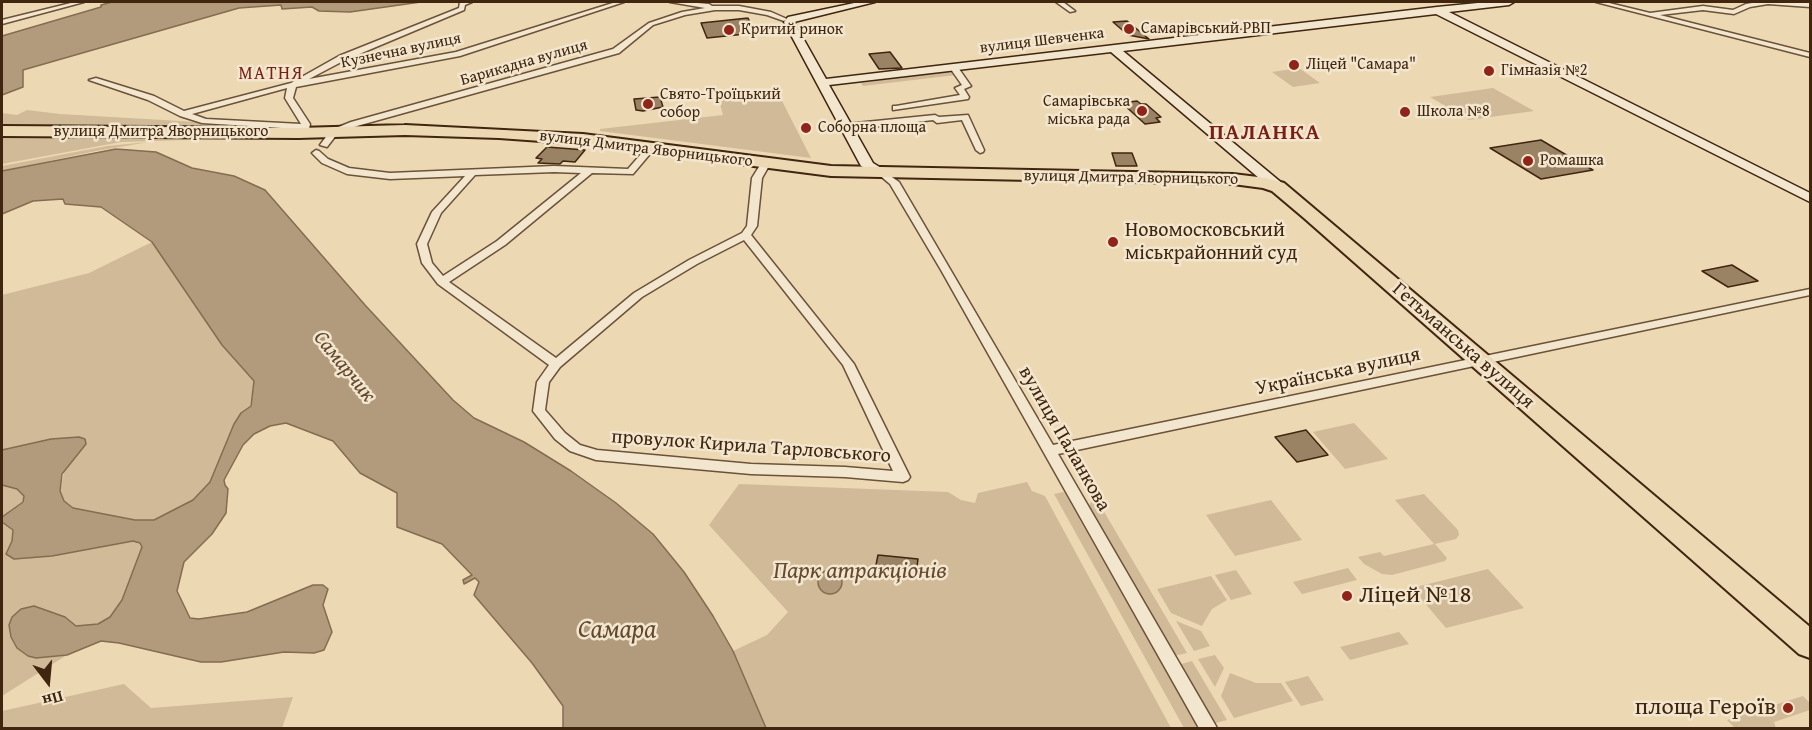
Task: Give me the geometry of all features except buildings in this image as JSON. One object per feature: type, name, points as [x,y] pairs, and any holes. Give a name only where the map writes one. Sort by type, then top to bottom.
[{"type":"highway","name":"вулиця Дмитра Яворницького","points":[[7,131],[302,130],[329,139],[405,130],[499,133],[583,139],[765,164],[882,173],[1233,179],[1278,187]]},
{"type":"highway","name":"Гетьманська вулиця","points":[[1278,187],[1810,645]]},
{"type":"street","points":[[2,22],[81,2]]},
{"type":"street","points":[[93,80],[151,98],[183,114],[205,120],[302,130],[306,124],[289,98],[291,86],[342,58],[462,9],[465,2]]},
{"type":"street","name":"Кузнечна вулиця","points":[[183,114],[291,86],[457,54],[621,2]]},
{"type":"street","points":[[673,2],[705,3],[716,8],[739,8],[769,13],[788,20],[870,2]]},
{"type":"street","points":[[1059,2],[1072,11]]},
{"type":"street","name":"вулиця Шевченка","points":[[824,83],[957,71],[1114,49],[1509,2]]},
{"type":"street","points":[[1599,2],[1810,55]]},
{"type":"street","points":[[1735,2],[1748,5],[1788,2],[1810,5]]},
{"type":"street","points":[[1648,15],[1703,8],[1734,12],[1748,5]]},
{"type":"street","name":"Барикадна вулиця","points":[[329,139],[381,115],[459,96],[616,51],[651,24],[684,13],[716,8]]},
{"type":"street","points":[[1437,10],[1810,198]]},
{"type":"street","points":[[788,20],[868,166],[882,173]]},
{"type":"street","name":"Гетьманська вулиця","points":[[1114,49],[1278,187]]},
{"type":"street","points":[[896,108],[965,97],[959,88],[967,86],[957,71]]},
{"type":"street","points":[[846,128],[935,117],[937,120],[965,117],[980,150]]},
{"type":"street","points":[[316,153],[325,161],[347,171],[390,176],[554,169],[630,172],[651,148]]},
{"type":"street","points":[[746,235],[752,226],[757,178],[765,164]]},
{"type":"street","points":[[442,282],[501,243],[589,171]]},
{"type":"street","points":[[472,173],[437,212],[422,244],[427,263],[442,282],[556,364]]},
{"type":"street","name":"вулиця Паланкова","points":[[882,173],[894,182],[1208,729]]},
{"type":"street","name":"провулок Кирила Тарловського","points":[[746,235],[848,364],[903,477],[845,472],[751,469],[596,455],[575,448],[560,436],[539,411],[543,382],[556,364],[638,295],[693,262],[746,235]]},
{"type":"street","name":"Українська вулиця","points":[[1049,451],[1810,292]]},
{"type":"green space","points":[[1299,68],[1320,83],[1293,87],[1272,72]]},
{"type":"green space","points":[[948,71],[956,75],[863,86],[861,83]]},
{"type":"green space","points":[[1493,88],[1534,111],[1469,120],[1430,97]]},
{"type":"green space","points":[[778,93],[811,158],[600,131],[600,129],[723,115],[719,100]]},
{"type":"green space","points":[[27,110],[266,126],[281,129],[2,127],[2,113],[17,115]]},
{"type":"green space","points":[[2,135],[282,137],[121,142],[2,164]]},
{"type":"green space","points":[[149,142],[2,171],[2,166],[107,146]]},
{"type":"green space","points":[[152,242],[222,345],[254,382],[250,406],[241,413],[210,482],[193,500],[164,516],[154,520],[135,520],[73,508],[64,501],[60,491],[65,468],[10,448],[2,450],[2,295],[89,273]]},
{"type":"green space","points":[[1354,423],[1388,459],[1345,469],[1313,432]]},
{"type":"green space","points":[[1083,481],[1086,481],[1187,653],[1173,656],[1088,507],[1093,499]]},
{"type":"green space","name":"Парк атракціонів","points":[[1027,482],[1032,491],[1045,496],[1171,728],[766,728],[733,651],[767,635],[788,612],[709,525],[739,484],[948,492],[961,500],[975,503],[978,493]]},
{"type":"green space","points":[[2,485],[17,489],[24,496],[23,501],[2,517]]},
{"type":"green space","points":[[1064,492],[1198,728],[1184,728],[1054,494]]},
{"type":"green space","points":[[1424,494],[1458,530],[1459,535],[1456,539],[1435,544],[1447,558],[1445,561],[1392,575],[1382,574],[1364,564],[1358,557],[1380,552],[1384,556],[1434,544],[1395,500]]},
{"type":"green space","points":[[1271,500],[1302,540],[1235,556],[1206,515]]},
{"type":"green space","points":[[2,522],[13,529],[12,541],[6,554],[52,556],[133,541],[140,543],[142,547],[122,600],[110,617],[98,624],[76,626],[65,617],[11,637],[17,648],[28,656],[36,658],[67,655],[2,696]]},
{"type":"green space","points":[[1348,568],[1357,580],[1302,594],[1293,582]]},
{"type":"green space","points":[[1488,569],[1524,608],[1446,628],[1412,588]]},
{"type":"green space","points":[[1236,570],[1252,594],[1231,600],[1215,575]]},
{"type":"green space","points":[[1211,576],[1227,600],[1212,609],[1202,626],[1171,613],[1157,589]]},
{"type":"green space","points":[[1176,621],[1201,631],[1210,646],[1194,651]]},
{"type":"green space","points":[[1399,632],[1409,644],[1350,660],[1340,647]]},
{"type":"green space","points":[[1215,655],[1224,668],[1215,687],[1198,659]]},
{"type":"green space","points":[[1192,661],[1227,720],[1212,724],[1178,665]]},
{"type":"green space","points":[[1230,673],[1256,683],[1281,683],[1293,701],[1234,718],[1221,696]]},
{"type":"green space","points":[[1308,676],[1324,700],[1301,706],[1285,682]]},
{"type":"green space","points":[[124,684],[151,708],[293,697],[282,728],[2,728],[2,711]]},
{"type":"green space","name":"площа Героїв","points":[[1803,696],[1810,703],[1810,710],[1774,722],[1776,728],[1735,728],[1727,720]]},
{"type":"water","points":[[112,2],[421,2],[350,12],[319,11],[312,7],[282,9],[281,5],[239,8],[23,70],[23,87],[2,95],[2,36]]},
{"type":"water","name":"Самара","points":[[116,149],[156,152],[192,168],[234,176],[265,190],[365,305],[453,400],[474,418],[524,442],[571,471],[616,503],[653,534],[684,572],[713,616],[733,651],[766,728],[563,728],[563,706],[532,663],[474,595],[479,582],[475,578],[464,584],[463,580],[472,575],[442,544],[397,527],[397,493],[360,473],[333,441],[286,423],[270,426],[254,434],[243,445],[224,480],[228,489],[226,513],[212,534],[184,562],[177,591],[190,618],[199,619],[247,612],[313,585],[323,585],[328,589],[323,605],[332,632],[324,650],[314,653],[284,652],[221,662],[201,662],[101,641],[67,655],[36,658],[28,656],[17,648],[11,637],[9,625],[12,617],[21,609],[34,606],[65,617],[76,626],[98,624],[110,617],[122,600],[142,547],[140,543],[133,541],[52,556],[14,559],[6,554],[12,541],[13,530],[2,522],[2,517],[23,502],[24,496],[17,489],[2,485],[2,450],[51,439],[79,437],[85,439],[86,444],[62,474],[60,491],[64,501],[73,508],[135,520],[154,520],[193,500],[210,482],[234,424],[241,413],[251,406],[254,381],[222,345],[152,242],[101,207],[65,204],[63,199],[33,201],[2,214],[2,171]]},
{"type":"water","points":[[830,570],[835,571],[841,577],[841,587],[835,593],[830,594],[825,593],[819,587],[818,582],[819,577],[825,571]]},
{"type":"place","name":"Самарівський РВП","points":[[1129,29]]},
{"type":"place","name":"Критий ринок","points":[[729,30]]},
{"type":"place","name":"Ліцей \"Самара\"","points":[[1294,65]]},
{"type":"place","name":"Гімназія №2","points":[[1489,71]]},
{"type":"place","name":"Свято-Троїцький собор","points":[[648,104]]},
{"type":"place","name":"Самарівська міська рада","points":[[1142,111]]},
{"type":"place","name":"Школа №8","points":[[1405,112]]},
{"type":"place","name":"Соборна площа","points":[[806,128]]},
{"type":"place","name":"Ромашка","points":[[1528,161]]},
{"type":"place","name":"Новомосковський міськрайонний суд","points":[[1113,242]]},
{"type":"place","name":"Ліцей №18","points":[[1347,596]]},
{"type":"place","name":"площа Героїв","points":[[1788,708]]},
{"type":"district","name":"МАТНЯ","points":[[271,74]]},
{"type":"district","name":"ПАЛАНКА","points":[[1265,133]]},
{"type":"water label","name":"Самарчик","points":[[344,367]]}]
